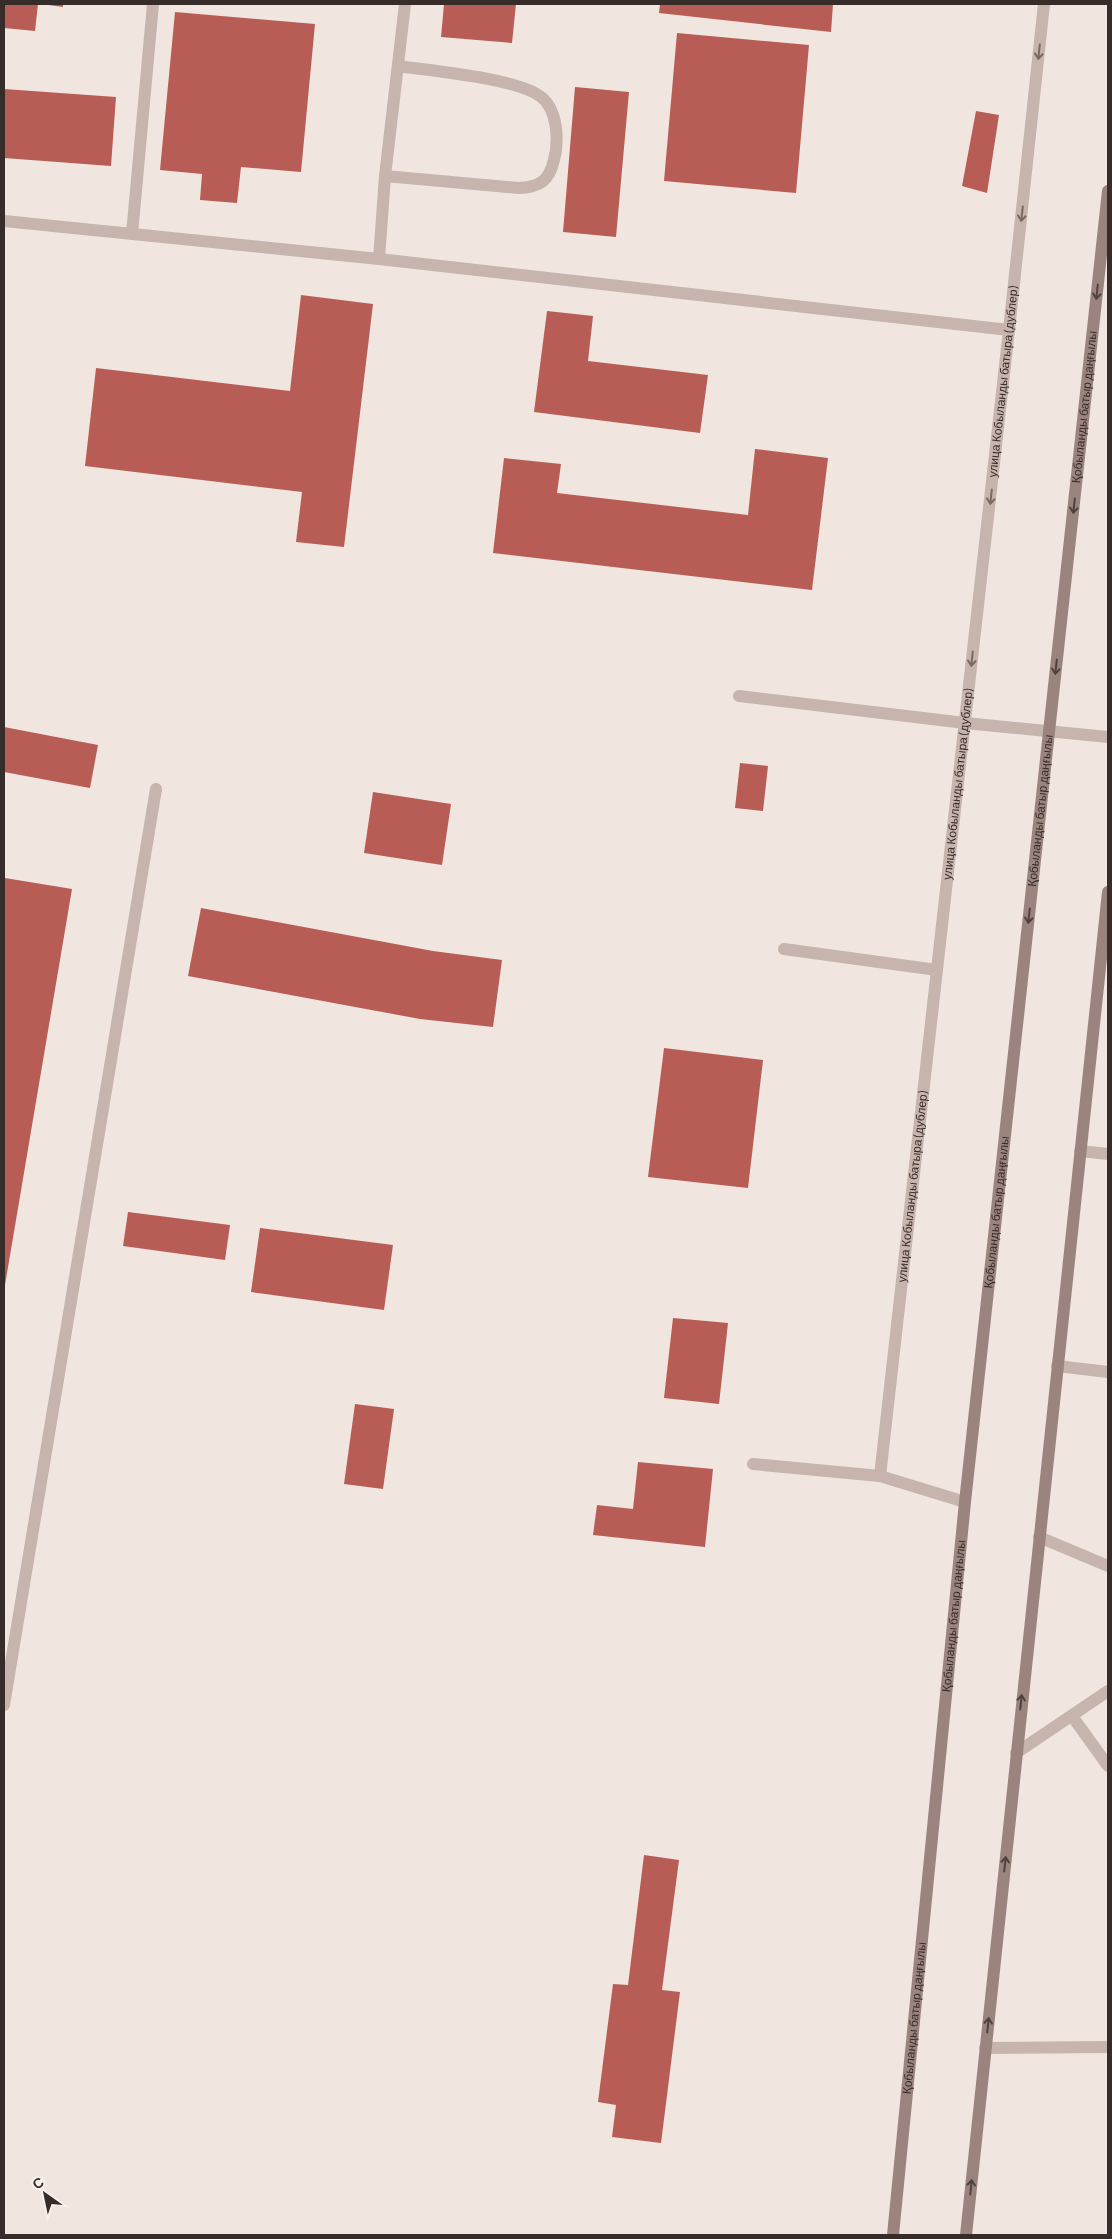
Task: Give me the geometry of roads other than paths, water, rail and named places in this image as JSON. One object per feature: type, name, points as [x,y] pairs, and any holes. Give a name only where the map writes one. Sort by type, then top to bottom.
[{"type":"street","name":"Қобыланды батыр даңғылы","points":[[893,2235],[965,1502],[1108,191]]},
{"type":"street","points":[[966,2235],[1108,892]]},
{"type":"lane","points":[[132,234],[153,4]]},
{"type":"lane","points":[[379,259],[385,176],[405,4]]},
{"type":"lane","name":"улица Кобыланды батыра (дублер)","points":[[880,1476],[1010,330],[1044,4]]},
{"type":"lane","points":[[385,176],[519,188],[534,187],[544,180],[552,167],[556,155],[554,118],[550,107],[541,96],[518,85],[398,66]]},
{"type":"lane","points":[[4,221],[379,259],[1010,330]]},
{"type":"lane","points":[[739,696],[965,723],[1108,737]]},
{"type":"lane","points":[[4,1705],[156,789]]},
{"type":"lane","points":[[784,948],[937,970]]},
{"type":"lane","points":[[1080,1151],[1108,1154]]},
{"type":"lane","points":[[1057,1366],[1108,1372]]},
{"type":"lane","points":[[753,1464],[880,1476],[965,1502]]},
{"type":"lane","points":[[1039,1536],[1108,1566]]},
{"type":"lane","points":[[1016,1753],[1108,1691]]},
{"type":"lane","points":[[1072,1716],[1108,1766]]},
{"type":"lane","points":[[985,2048],[1108,2047]]}]
